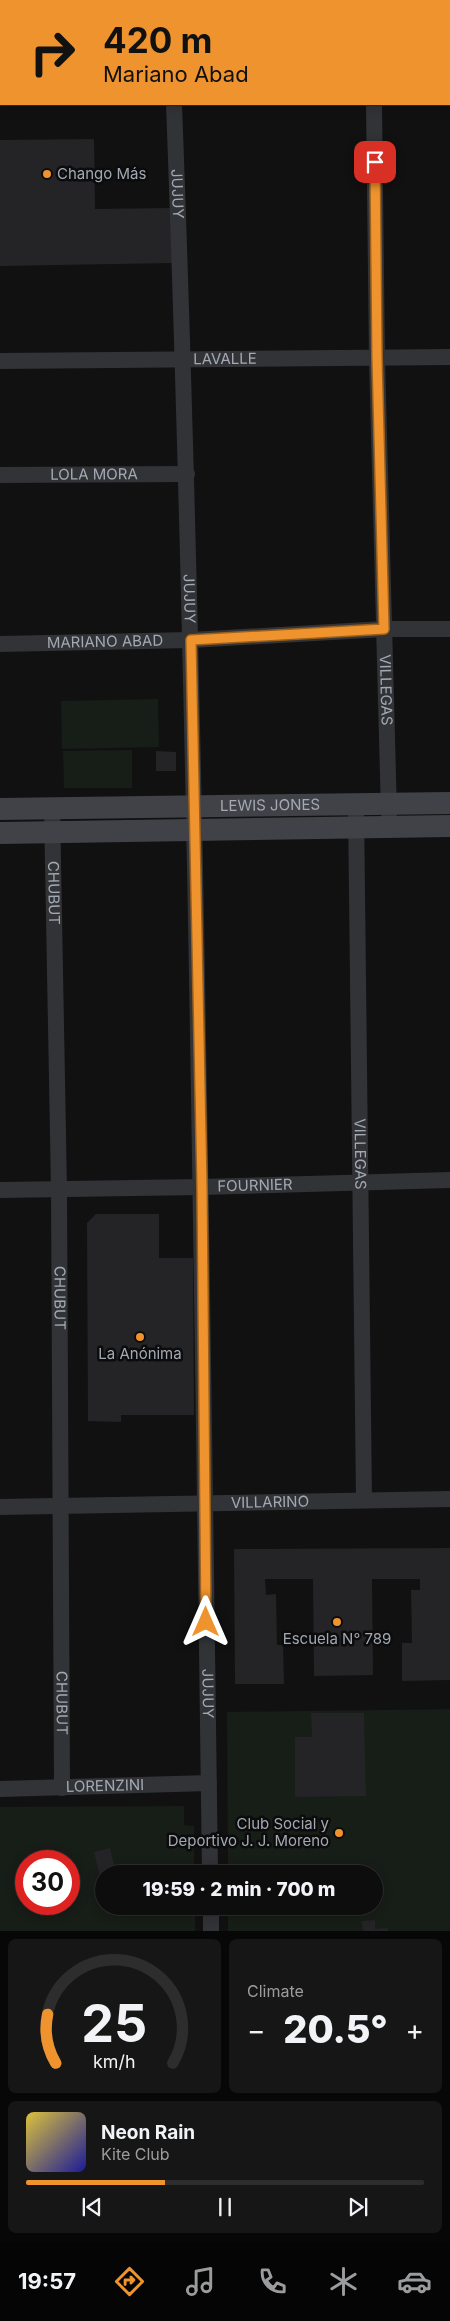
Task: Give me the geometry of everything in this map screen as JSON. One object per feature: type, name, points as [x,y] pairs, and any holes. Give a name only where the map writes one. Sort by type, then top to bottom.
[{"type":"main road","name":"LEWIS JONES","points":[[389,816],[450,803]]},
{"type":"main road","name":"LEWIS JONES","points":[[0,809],[194,808],[389,816],[450,826]]},
{"type":"main road","name":"LEWIS JONES","points":[[0,833],[194,830],[356,816]]},
{"type":"street","name":"JUJUY","points":[[174,105],[184,358],[191,640],[202,1187],[206,1502],[206,1721],[210,1865]]},
{"type":"street","name":"VILLEGAS","points":[[374,105],[377,358],[389,816]]},
{"type":"street","name":"LAVALLE","points":[[0,361],[450,357]]},
{"type":"street","name":"LOLA MORA","points":[[0,475],[187,474]]},
{"type":"street","name":"MARIANO ABAD","points":[[0,644],[191,640],[384,629],[450,629]]},
{"type":"street","name":"CHUBUT","points":[[52,808],[59,1189],[62,1788]]},
{"type":"street","name":"VILLEGAS","points":[[356,816],[364,1500]]},
{"type":"street","name":"FOURNIER","points":[[0,1190],[450,1180]]},
{"type":"street","name":"VILLARINO","points":[[0,1508],[206,1502],[450,1499]]},
{"type":"street","name":"LORENZINI","points":[[0,1789],[209,1783]]},
{"type":"street","points":[[211,1915],[211,1931]]},
{"type":"shaded area","points":[[158,699],[159,747],[62,749],[61,701]]},
{"type":"shaded area","points":[[132,750],[132,788],[64,788],[63,751]]},
{"type":"shaded area","name":"Club Social y Deportivo J. J. Moreno","points":[[450,1709],[450,1931],[228,1931],[228,1915],[383,1915],[383,1865],[228,1865],[227,1712]]},
{"type":"shaded area","points":[[184,1806],[184,1825],[194,1826],[194,1865],[95,1865],[95,1915],[195,1915],[195,1931],[0,1931],[0,1807]]},
{"type":"building","name":"Chango Más","points":[[94,139],[95,209],[172,208],[173,263],[0,266],[0,140]]},
{"type":"building","points":[[156,751],[176,752],[176,771],[156,771]]},
{"type":"building","name":"La Anónima","points":[[96,1214],[159,1214],[159,1258],[193,1258],[194,1415],[121,1415],[121,1422],[88,1421],[87,1223]]},
{"type":"building","name":"Escuela N° 789","points":[[450,1548],[450,1680],[402,1681],[402,1643],[412,1643],[411,1590],[420,1590],[420,1579],[372,1579],[373,1675],[314,1676],[313,1579],[265,1579],[266,1595],[276,1594],[277,1645],[283,1645],[284,1684],[235,1684],[234,1549]]},
{"type":"building","name":"Club Social y Deportivo J. J. Moreno","points":[[311,1713],[364,1713],[366,1796],[295,1797],[295,1737],[312,1737]]},
{"type":"building","points":[[110,1848],[114,1865],[97,1865],[94,1852]]},
{"type":"building","points":[[375,1920],[375,1929],[388,1928],[388,1931],[363,1931],[362,1921]]},
{"type":"place","name":"Chango Más","points":[[47,174]]},
{"type":"place","name":"La Anónima","points":[[140,1337]]},
{"type":"place","name":"Escuela N° 789","points":[[337,1622]]},
{"type":"place","name":"Club Social y Deportivo J. J. Moreno","points":[[339,1833]]},
{"type":"route","points":[[206,1622],[202,1187],[191,640],[384,629],[377,358],[375,162]]}]
